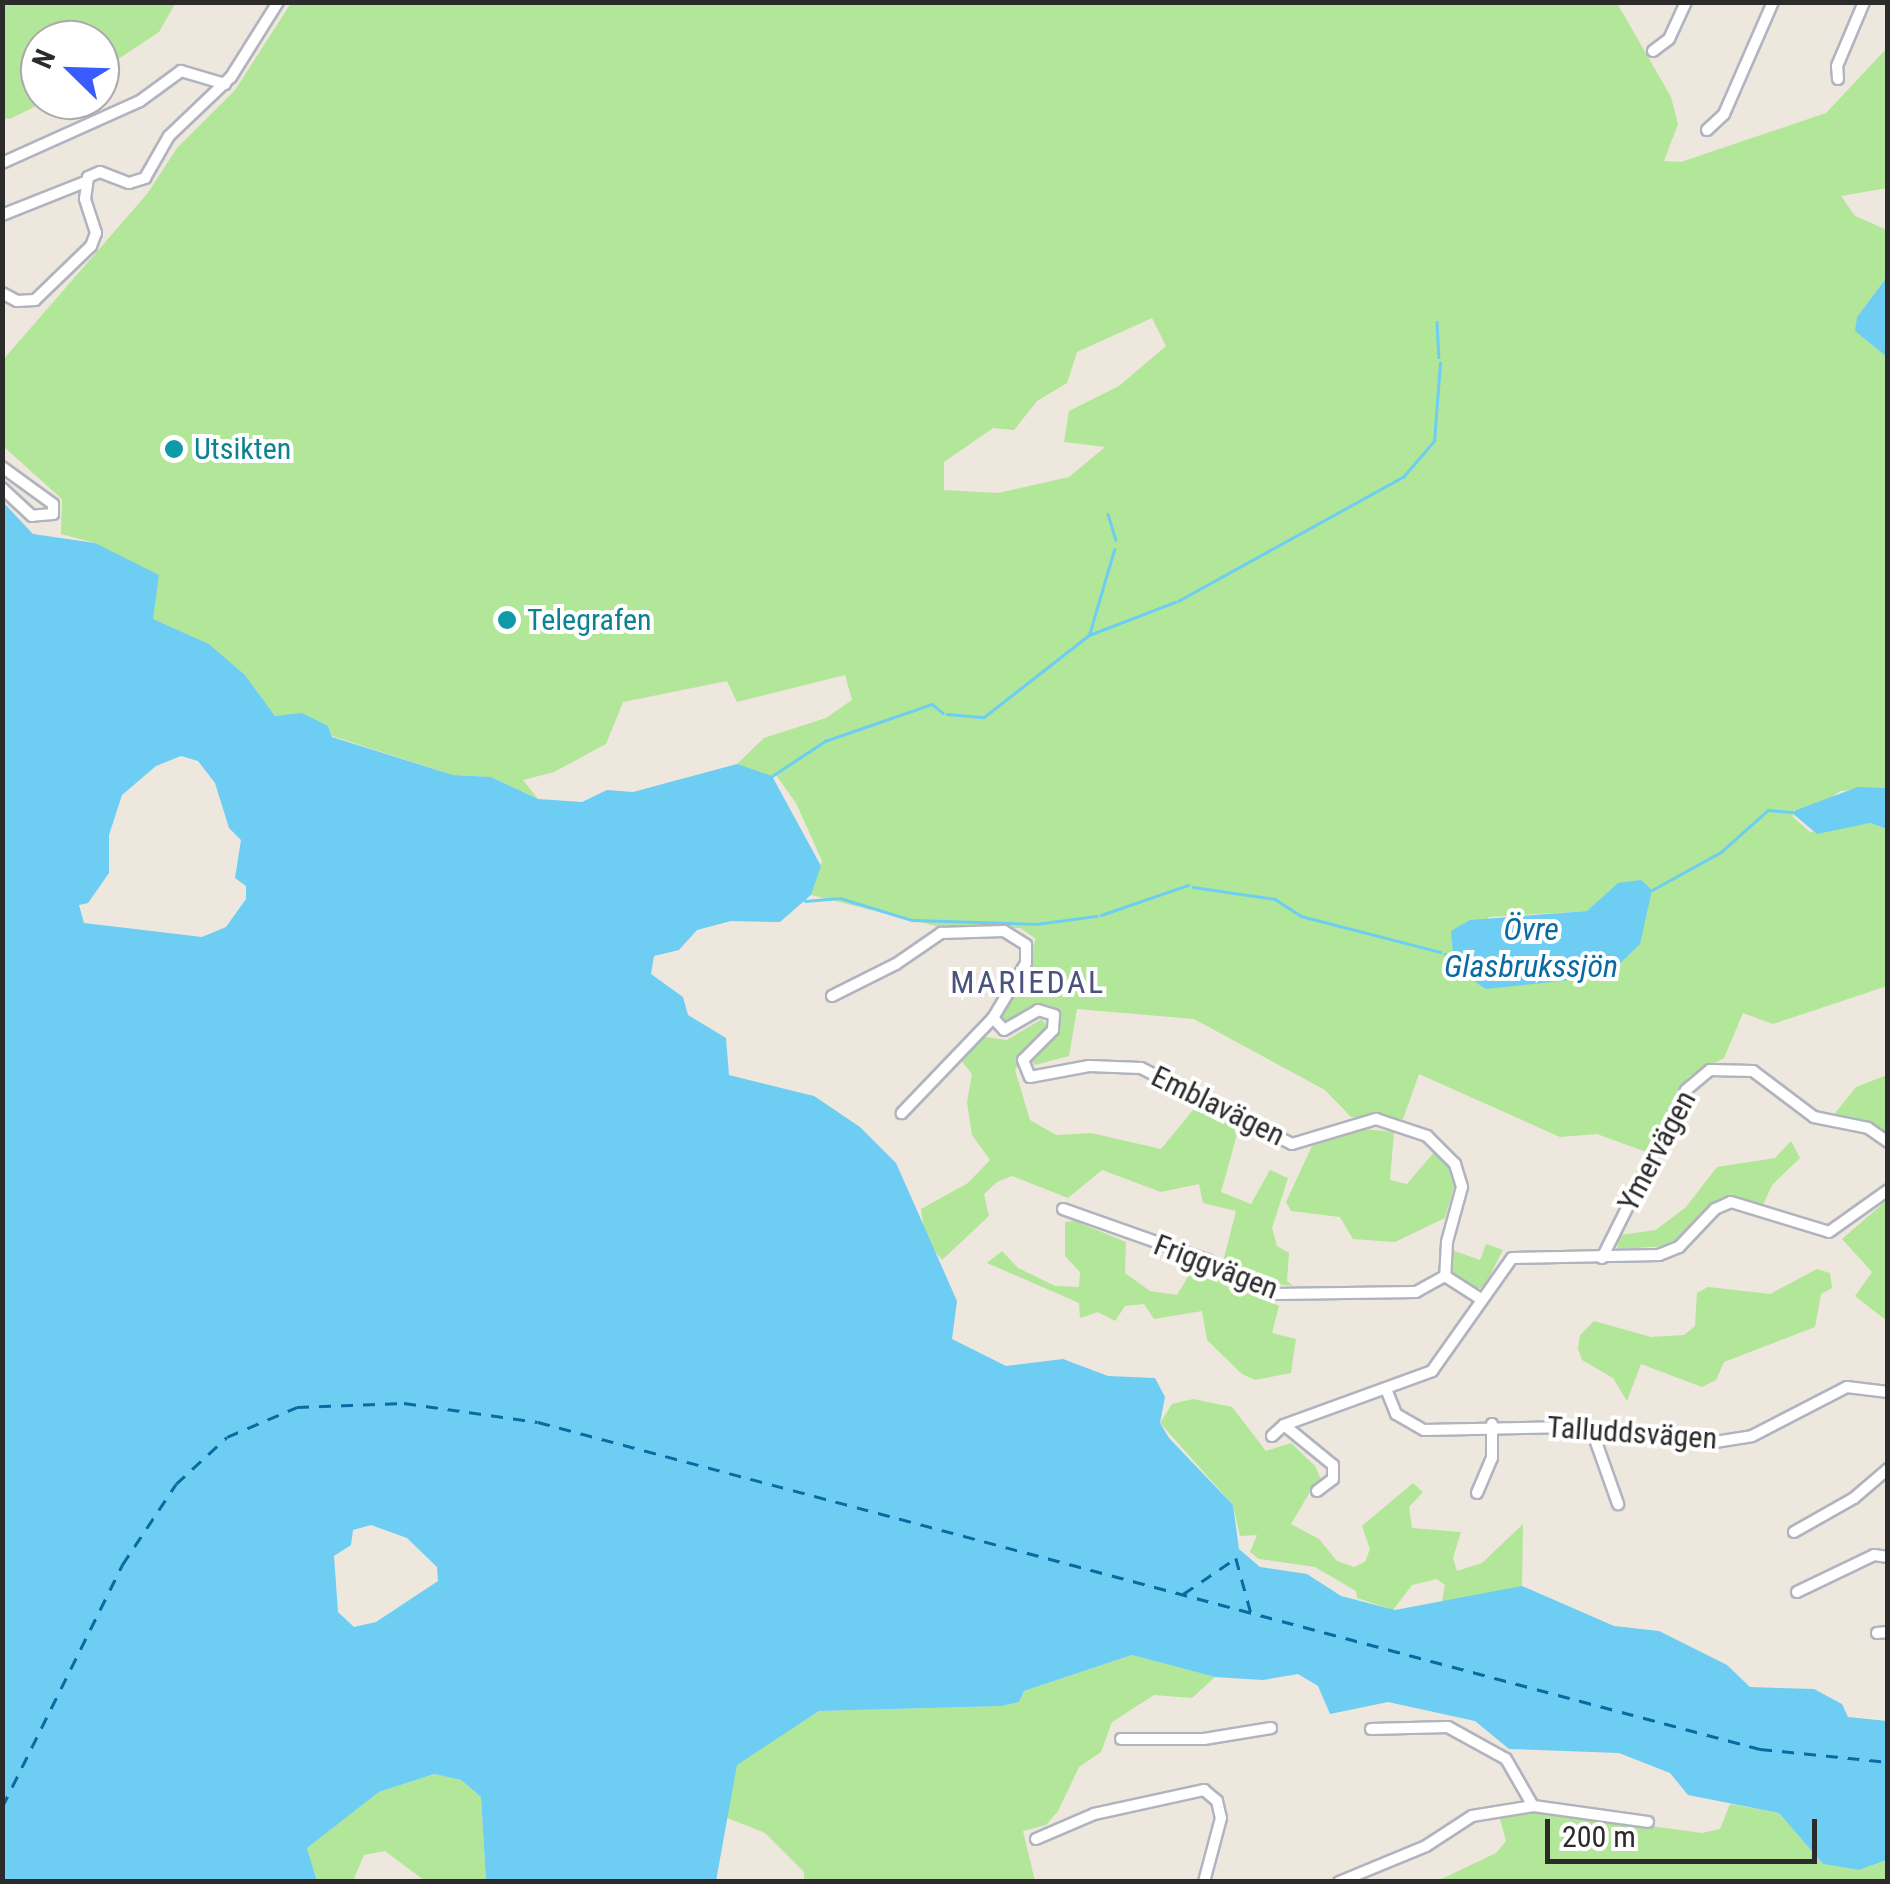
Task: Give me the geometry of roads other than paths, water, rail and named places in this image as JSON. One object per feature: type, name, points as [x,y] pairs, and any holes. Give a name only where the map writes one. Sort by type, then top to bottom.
[{"type":"street","points":[[2,214],[85,182],[100,172],[123,182],[144,178],[163,142],[225,84],[278,2]]},
{"type":"street","points":[[1653,51],[1669,39],[1686,2]]},
{"type":"street","points":[[1706,130],[1724,114],[1773,2]]},
{"type":"street","points":[[1838,79],[1837,66],[1864,2]]},
{"type":"street","points":[[2,163],[140,101],[180,71],[225,84]]},
{"type":"street","points":[[2,293],[17,302],[35,300],[91,246],[96,233],[85,182]]},
{"type":"street","points":[[2,467],[53,504],[54,514],[32,516],[2,488]]},
{"type":"street","points":[[832,996],[896,964],[941,933],[1004,931],[1021,940],[1028,955],[994,1018],[902,1112]]},
{"type":"street","name":"Emblavägen","points":[[994,1018],[1004,1030],[1038,1010],[1054,1015],[1053,1030],[1023,1060],[1027,1076],[1098,1065],[1141,1068],[1292,1144],[1370,1119],[1418,1131],[1447,1152],[1462,1188],[1447,1242],[1446,1276]]},
{"type":"street","name":"Ymervägen","points":[[1602,1258],[1686,1090],[1710,1070],[1753,1071],[1814,1117],[1868,1128],[1888,1142]]},
{"type":"street","points":[[1272,1436],[1284,1425],[1437,1367],[1512,1258],[1602,1258],[1670,1252],[1731,1202],[1829,1232],[1888,1190]]},
{"type":"street","name":"Friggvägen","points":[[1063,1209],[1207,1260],[1282,1295],[1416,1292],[1446,1276]]},
{"type":"street","points":[[1446,1276],[1481,1299]]},
{"type":"street","name":"Talluddsvägen","points":[[1386,1389],[1392,1410],[1416,1427],[1492,1424],[1590,1428],[1692,1442],[1740,1439],[1839,1389],[1888,1392]]},
{"type":"street","points":[[1477,1493],[1492,1458],[1492,1424]]},
{"type":"street","points":[[1284,1425],[1333,1465],[1333,1480],[1317,1491]]},
{"type":"street","points":[[1590,1428],[1618,1504]]},
{"type":"street","points":[[1794,1532],[1854,1498],[1887,1469]]},
{"type":"street","points":[[1798,1592],[1871,1556],[1888,1558]]},
{"type":"street","points":[[1371,1728],[1435,1726],[1462,1734],[1506,1760],[1533,1806]]},
{"type":"street","points":[[1121,1739],[1204,1739],[1271,1728]]},
{"type":"street","points":[[1192,1780],[1217,1801],[1220,1818],[1204,1882]]},
{"type":"street","points":[[1036,1840],[1094,1814],[1204,1790]]},
{"type":"street","points":[[1339,1882],[1426,1846],[1472,1816],[1533,1806],[1648,1822]]},
{"type":"water","points":[[1887,277],[1888,357],[1855,331],[1857,317]]},
{"type":"water","points":[[2,501],[33,534],[95,543],[159,575],[153,619],[209,644],[245,675],[275,716],[302,713],[328,726],[332,737],[453,775],[491,777],[538,799],[582,802],[607,790],[633,792],[737,764],[772,776],[821,866],[811,895],[780,922],[731,921],[697,930],[679,950],[654,956],[651,974],[683,997],[688,1015],[726,1038],[729,1075],[814,1096],[860,1127],[896,1163],[957,1301],[952,1339],[1006,1366],[1063,1359],[1108,1376],[1155,1378],[1165,1397],[1160,1423],[1169,1438],[1233,1505],[1239,1549],[1260,1567],[1307,1574],[1341,1596],[1395,1610],[1522,1586],[1614,1626],[1659,1631],[1727,1665],[1750,1687],[1814,1689],[1842,1704],[1848,1717],[1887,1721],[1887,1860],[1859,1870],[1823,1864],[1779,1813],[1688,1795],[1670,1773],[1619,1753],[1509,1749],[1475,1721],[1388,1702],[1330,1714],[1318,1686],[1298,1674],[1263,1680],[1215,1677],[1132,1655],[1024,1691],[1019,1702],[1002,1706],[819,1711],[737,1765],[716,1881],[486,1881],[481,1797],[461,1780],[434,1774],[379,1792],[307,1848],[317,1881],[3,1881]],"holes":[[[181,756],[198,761],[215,783],[229,828],[241,840],[235,878],[246,886],[246,899],[226,927],[202,937],[84,923],[79,905],[88,903],[109,873],[109,835],[122,795],[156,766]],[[371,1525],[407,1538],[437,1567],[438,1581],[376,1622],[354,1627],[338,1612],[334,1556],[351,1545],[353,1530]]]},
{"type":"water","points":[[1858,787],[1887,788],[1887,829],[1870,823],[1817,834],[1791,812]]},
{"type":"water","name":"Övre Glasbrukssjön","points":[[1641,880],[1652,890],[1640,944],[1607,976],[1486,989],[1463,974],[1453,955],[1451,931],[1470,920],[1587,911],[1618,883]]},
{"type":"waterway","points":[[1437,322],[1439,357]]},
{"type":"waterway","points":[[1178,601],[1403,477],[1434,441],[1440,363]]},
{"type":"waterway","points":[[1108,514],[1116,540]]},
{"type":"waterway","points":[[947,714],[984,717],[1089,635],[1114,550]]},
{"type":"waterway","points":[[1089,635],[1175,602]]},
{"type":"waterway","points":[[772,776],[825,741],[932,704],[943,713]]},
{"type":"waterway","points":[[1652,890],[1721,852],[1768,810],[1791,812]]},
{"type":"waterway","points":[[1101,915],[1188,885]]},
{"type":"waterway","points":[[1193,887],[1275,899],[1301,916],[1440,952]]},
{"type":"waterway","points":[[805,901],[837,898]]},
{"type":"waterway","points":[[840,898],[912,920],[1036,924],[1096,916]]},
{"type":"waterway","points":[[1445,954],[1453,955]]},
{"type":"place","name":"Utsikten","points":[[174,449]]},
{"type":"place","name":"Telegrafen","points":[[507,620]]},
{"type":"district","name":"MARIEDAL","points":[[1028,982]]}]
